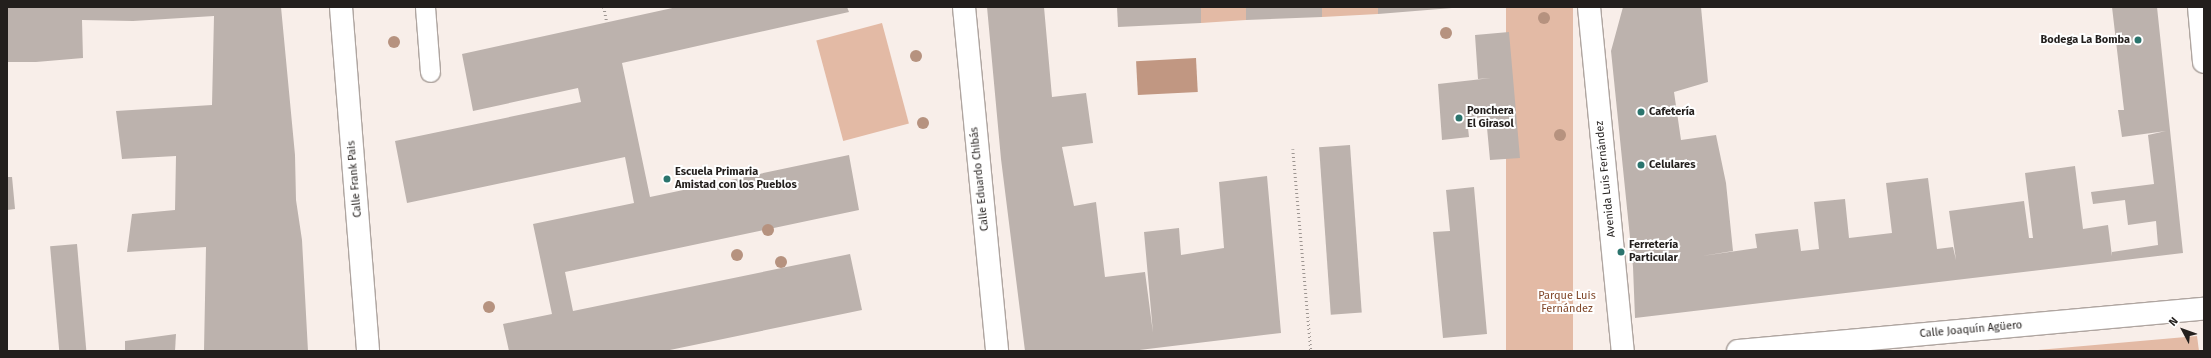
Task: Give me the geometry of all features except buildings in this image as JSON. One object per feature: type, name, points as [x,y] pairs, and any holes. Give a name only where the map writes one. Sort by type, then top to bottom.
[{"type":"street","name":"Calle Frank Pais","points":[[341,7],[368,351]]},
{"type":"street","name":"Calle Eduardo Chibás","points":[[964,7],[997,351]]},
{"type":"street","name":"Avenida Luis Fernández","points":[[1588,7],[1623,351]]},
{"type":"street","points":[[2199,7],[2204,62]]},
{"type":"street","name":"Calle Joaquín Agüero","points":[[1738,351],[2204,309]]},
{"type":"lane","points":[[425,7],[430,72]]},
{"type":"path","points":[[604,7],[607,23]]},
{"type":"path","points":[[1293,149],[1311,351]]},
{"type":"green space","points":[[1201,7],[1246,7],[1246,20],[1201,23]]},
{"type":"green space","points":[[1322,7],[1378,7],[1378,14],[1322,17]]},
{"type":"green space","name":"Parque Luis Fernández","points":[[1506,7],[1573,7],[1573,351],[1506,351]]},
{"type":"green space","points":[[882,23],[909,123],[843,141],[816,41]]},
{"type":"green space","points":[[2197,336],[2199,351],[2038,351],[2038,350]]},
{"type":"shaded area","points":[[1196,58],[1198,92],[1138,95],[1136,61]]},
{"type":"place","name":"Bodega La Bomba","points":[[2138,40]]},
{"type":"place","name":"Cafetería","points":[[1641,112]]},
{"type":"place","name":"Ponchera El Girasol","points":[[1459,118]]},
{"type":"place","name":"Celulares","points":[[1641,165]]},
{"type":"place","name":"Escuela Primaria Amistad con los Pueblos","points":[[667,179]]},
{"type":"place","name":"Ferretería Particular","points":[[1621,252]]}]
